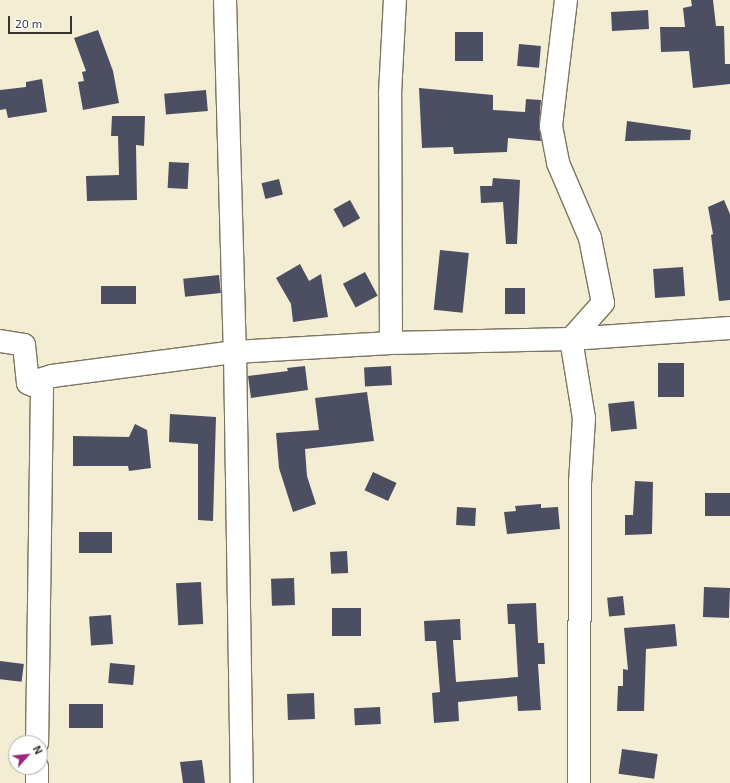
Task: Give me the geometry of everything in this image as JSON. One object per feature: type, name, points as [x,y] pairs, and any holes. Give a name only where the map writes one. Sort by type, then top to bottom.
[{"type":"street","points":[[225,0],[235,352],[242,783]]},
{"type":"street","points":[[391,343],[390,94],[396,0]]},
{"type":"street","points":[[566,0],[551,126],[558,163],[590,238],[603,303],[571,339]]},
{"type":"street","points":[[28,383],[52,376],[235,352],[391,343],[571,339],[730,328]]},
{"type":"street","points":[[571,339],[584,418],[580,483],[579,783]]},
{"type":"street","points":[[0,340],[24,345],[28,383]]},
{"type":"street","points":[[28,383],[42,389],[38,735]]},
{"type":"building","points":[[691,0],[713,0],[716,26],[724,26],[725,64],[730,64],[730,84],[693,88],[689,51],[661,52],[660,27],[685,27],[683,8],[692,6]]},
{"type":"building","points":[[648,10],[649,29],[612,31],[611,12]]},
{"type":"building","points":[[98,30],[113,71],[119,103],[83,110],[78,82],[84,81],[82,72],[86,71],[74,38]]},
{"type":"building","points":[[455,32],[483,32],[483,61],[455,61]]},
{"type":"building","points":[[519,44],[541,46],[539,68],[517,66]]},
{"type":"building","points":[[42,79],[47,112],[8,118],[6,109],[0,110],[0,90],[26,87],[26,82]]},
{"type":"building","points":[[419,88],[493,95],[493,110],[525,112],[526,99],[541,100],[539,125],[541,141],[508,138],[507,152],[454,154],[453,147],[422,148]]},
{"type":"building","points":[[206,90],[208,111],[166,115],[164,94]]},
{"type":"building","points":[[112,116],[145,116],[144,146],[136,145],[137,200],[87,201],[86,176],[119,175],[118,136],[111,136]]},
{"type":"building","points":[[627,121],[691,130],[690,140],[625,141]]},
{"type":"building","points":[[169,162],[189,163],[188,189],[168,188]]},
{"type":"building","points":[[493,178],[520,180],[517,244],[506,244],[503,202],[481,203],[480,186],[492,186]]},
{"type":"building","points":[[279,179],[283,195],[265,199],[262,183]]},
{"type":"building","points":[[350,200],[360,218],[344,228],[333,209]]},
{"type":"building","points":[[724,200],[730,214],[730,300],[719,301],[711,235],[713,234],[708,207]]},
{"type":"building","points":[[440,250],[469,253],[463,313],[434,310]]},
{"type":"building","points":[[300,264],[309,281],[321,274],[328,317],[293,322],[291,304],[276,278]]},
{"type":"building","points":[[683,267],[685,296],[655,298],[653,269]]},
{"type":"building","points":[[365,272],[378,296],[356,308],[343,284]]},
{"type":"building","points":[[219,275],[221,293],[185,297],[183,279]]},
{"type":"building","points":[[101,286],[136,286],[136,304],[101,304]]},
{"type":"building","points":[[505,288],[525,288],[525,314],[505,314]]},
{"type":"building","points":[[658,363],[684,363],[684,397],[658,397]]},
{"type":"building","points":[[305,366],[308,390],[251,398],[248,376],[288,371],[287,368]]},
{"type":"building","points":[[391,366],[392,385],[365,386],[364,367]]},
{"type":"building","points":[[367,392],[374,441],[305,449],[307,476],[316,504],[293,512],[279,468],[276,433],[319,430],[315,398]]},
{"type":"building","points":[[634,401],[637,429],[611,432],[608,404]]},
{"type":"building","points":[[170,414],[216,417],[213,521],[198,520],[198,444],[169,442]]},
{"type":"building","points":[[135,424],[147,430],[151,468],[129,471],[128,466],[73,466],[73,436],[129,437]]},
{"type":"building","points":[[373,472],[397,483],[388,501],[365,490]]},
{"type":"building","points":[[635,481],[653,482],[652,534],[625,535],[625,515],[633,515]]},
{"type":"building","points":[[705,493],[730,493],[730,516],[705,516]]},
{"type":"building","points":[[541,504],[541,508],[558,507],[560,529],[507,534],[504,512],[516,511],[515,506]]},
{"type":"building","points":[[457,507],[476,508],[475,526],[456,525]]},
{"type":"building","points":[[79,532],[112,532],[112,553],[79,553]]},
{"type":"building","points":[[347,551],[348,573],[331,574],[330,552]]},
{"type":"building","points":[[294,578],[295,605],[272,606],[271,579]]},
{"type":"building","points":[[201,582],[203,624],[178,625],[176,583]]},
{"type":"building","points":[[704,587],[730,588],[729,618],[703,617]]},
{"type":"building","points":[[623,596],[625,615],[609,617],[607,598]]},
{"type":"building","points":[[536,603],[538,643],[544,643],[545,664],[538,664],[541,710],[518,711],[517,696],[458,702],[459,721],[434,723],[432,693],[440,692],[436,641],[425,641],[424,621],[460,619],[461,640],[453,640],[456,682],[518,677],[515,624],[508,624],[507,604]]},
{"type":"building","points":[[332,608],[361,608],[361,636],[332,636]]},
{"type":"building","points":[[111,615],[113,644],[91,645],[89,617]]},
{"type":"building","points":[[675,624],[677,646],[646,649],[644,711],[617,711],[618,686],[623,686],[623,669],[628,670],[624,628]]},
{"type":"building","points":[[0,661],[24,664],[22,682],[0,679]]},
{"type":"building","points":[[110,663],[135,665],[133,685],[108,683]]},
{"type":"building","points":[[314,693],[315,719],[288,720],[287,694]]},
{"type":"building","points":[[69,704],[103,704],[103,728],[69,728]]},
{"type":"building","points":[[380,707],[381,724],[355,725],[354,708]]},
{"type":"building","points":[[622,749],[658,754],[654,779],[619,774]]},
{"type":"building","points":[[202,760],[205,783],[183,783],[180,762]]}]
